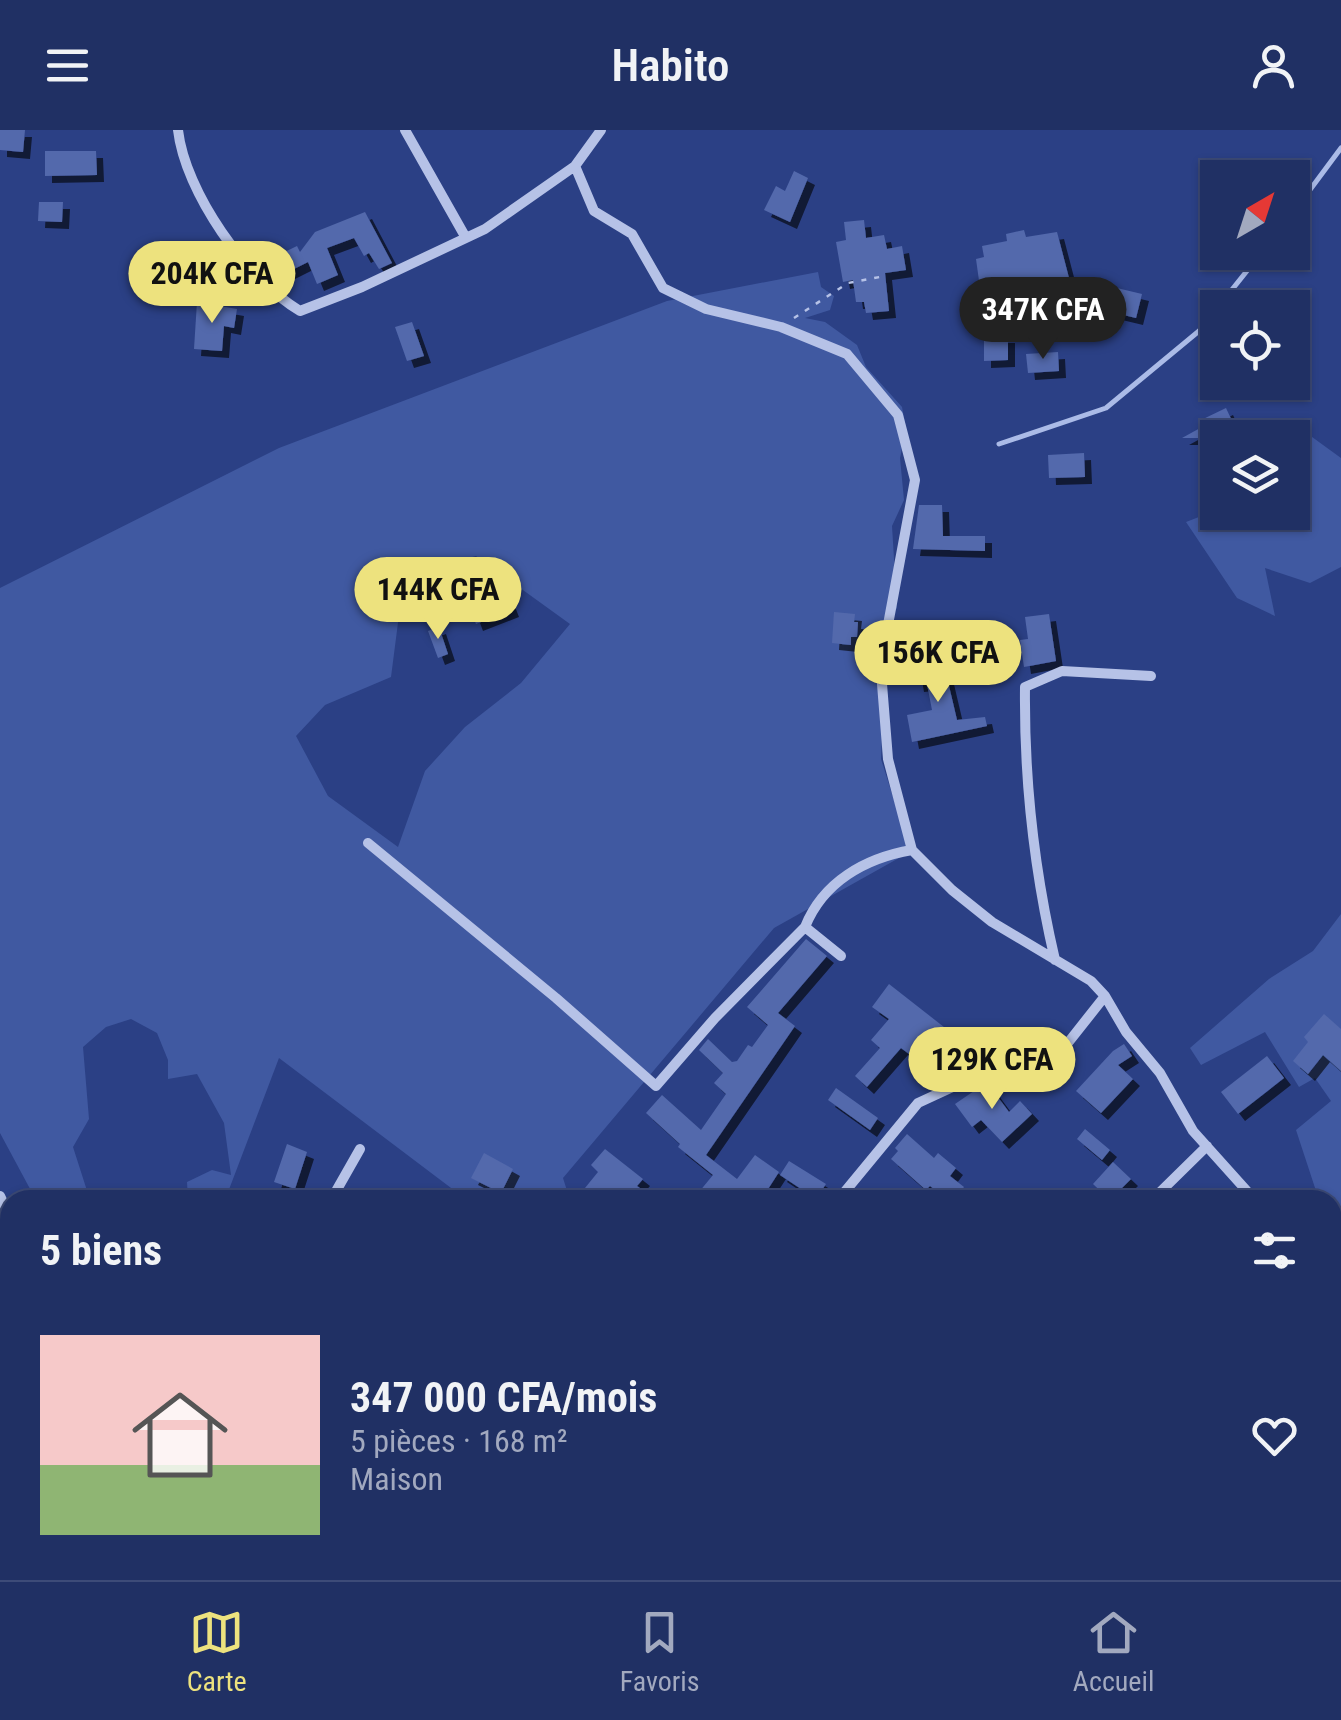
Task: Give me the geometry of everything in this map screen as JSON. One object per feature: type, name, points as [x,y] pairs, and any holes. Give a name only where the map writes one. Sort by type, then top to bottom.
[{"type":"street","points":[[178,130],[196,188],[230,242],[279,299],[300,311],[362,287],[485,228],[575,166],[601,130]]},
{"type":"street","points":[[405,130],[466,238]]},
{"type":"street","points":[[575,166],[594,211],[632,234],[662,288],[706,308],[780,327],[846,354],[898,415],[915,480],[882,684],[888,759],[912,850],[992,922],[1091,981],[1160,1073],[1178,1109],[1246,1190]]},
{"type":"street","points":[[1055,960],[1041,902],[1025,761],[1025,688],[1062,671],[1151,676]]},
{"type":"street","points":[[368,843],[656,1086],[715,1018],[806,927],[811,913],[839,877],[885,856],[912,850]]},
{"type":"street","points":[[806,927],[841,956]]},
{"type":"street","points":[[846,1190],[918,1103],[984,1072],[1032,1076],[1056,1058],[1105,996]]},
{"type":"street","points":[[1162,1190],[1207,1146]]},
{"type":"street","points":[[336,1190],[360,1149]]},
{"type":"path","points":[[780,327],[848,283],[885,276]]},
{"type":"shaded area","points":[[818,272],[821,287],[834,296],[830,310],[805,318],[825,322],[857,345],[866,367],[902,407],[906,428],[900,458],[904,500],[892,526],[897,608],[881,629],[881,759],[900,819],[915,849],[774,928],[563,1178],[567,1190],[454,1190],[279,1058],[229,1190],[187,1190],[187,1182],[212,1170],[231,1175],[224,1123],[197,1074],[168,1079],[168,1060],[157,1033],[131,1019],[106,1027],[83,1047],[89,1119],[73,1147],[87,1190],[31,1190],[0,1133],[0,588],[279,448],[667,301]],"holes":[[[476,556],[570,624],[521,683],[465,727],[425,771],[398,847],[328,796],[296,736],[325,705],[391,677],[404,576]]]},
{"type":"shaded area","points":[[1310,436],[1341,458],[1341,567],[1310,583],[1265,568],[1275,616],[1237,598],[1186,522],[1200,517],[1200,530],[1310,530]]},
{"type":"shaded area","points":[[1341,914],[1341,1190],[1316,1190],[1296,1130],[1331,1101],[1315,1078],[1299,1087],[1265,1032],[1201,1065],[1190,1048],[1269,979],[1313,951]]},
{"type":"building","points":[[0,130],[25,130],[23,152],[0,150]]},
{"type":"building","points":[[45,151],[96,151],[97,175],[45,176]]},
{"type":"building","points":[[794,171],[808,178],[790,222],[764,210],[776,186],[785,191]]},
{"type":"building","points":[[39,202],[63,202],[62,222],[38,221]]},
{"type":"building","points":[[365,212],[392,263],[379,269],[369,253],[364,256],[354,238],[327,248],[338,275],[317,284],[308,262],[274,279],[267,273],[262,263],[297,246],[300,252],[315,232]]},
{"type":"building","points":[[864,220],[866,238],[884,235],[887,249],[902,246],[906,270],[885,273],[889,311],[866,313],[864,302],[856,302],[853,280],[843,282],[836,242],[846,240],[844,222]]},
{"type":"building","points":[[1024,230],[1026,237],[1057,232],[1074,297],[1061,300],[1060,314],[1042,313],[1045,283],[981,295],[976,259],[984,257],[982,246],[1007,241],[1006,234]]},
{"type":"building","points":[[1096,283],[1142,294],[1136,318],[1090,307]]},
{"type":"building","points":[[197,302],[237,309],[234,328],[224,326],[222,351],[194,349]]},
{"type":"building","points":[[412,322],[424,356],[407,361],[395,327]]},
{"type":"building","points":[[984,336],[1008,336],[1008,360],[984,361]]},
{"type":"building","points":[[1058,352],[1059,371],[1028,373],[1026,354]]},
{"type":"building","points":[[1226,408],[1232,420],[1201,420]]},
{"type":"building","points":[[1200,428],[1200,438],[1182,438]]},
{"type":"building","points":[[1084,453],[1085,477],[1049,478],[1048,455]]},
{"type":"building","points":[[919,505],[942,505],[943,536],[985,536],[985,551],[913,549]]},
{"type":"building","points":[[503,587],[512,610],[476,624],[467,600]]},
{"type":"building","points":[[834,612],[855,614],[857,637],[851,637],[851,645],[832,643]]},
{"type":"building","points":[[1049,614],[1056,661],[1024,667],[1020,640],[1028,639],[1025,617]]},
{"type":"building","points":[[439,627],[448,654],[438,658],[428,631]]},
{"type":"building","points":[[942,656],[957,720],[985,717],[987,726],[912,742],[907,715],[932,710],[927,684],[917,685],[913,661]]},
{"type":"building","points":[[806,939],[827,956],[778,1013],[795,1026],[706,1155],[737,1179],[755,1155],[779,1172],[767,1190],[701,1190],[713,1175],[678,1147],[680,1144],[646,1113],[662,1095],[701,1130],[726,1094],[714,1083],[723,1073],[699,1050],[708,1039],[732,1062],[737,1061],[768,1025],[747,1007]]},
{"type":"building","points":[[889,984],[958,1038],[936,1071],[901,1048],[867,1087],[855,1076],[880,1048],[871,1040],[889,1019],[872,1007]]},
{"type":"building","points":[[1324,1014],[1341,1029],[1341,1071],[1323,1055],[1308,1074],[1293,1061],[1308,1042],[1304,1037]]},
{"type":"building","points":[[1124,1044],[1132,1056],[1118,1065],[1133,1079],[1101,1113],[1076,1091]]},
{"type":"building","points":[[1267,1056],[1284,1078],[1238,1114],[1221,1092]]},
{"type":"building","points":[[986,1081],[1009,1112],[1020,1101],[1032,1114],[1002,1142],[981,1120],[972,1127],[955,1104]]},
{"type":"building","points":[[836,1088],[878,1118],[870,1130],[828,1100]]},
{"type":"building","points":[[1085,1129],[1110,1150],[1102,1160],[1077,1139]]},
{"type":"building","points":[[907,1134],[934,1158],[938,1153],[956,1168],[950,1176],[964,1187],[935,1190],[930,1186],[926,1190],[891,1159],[898,1151],[895,1148]]},
{"type":"building","points":[[287,1144],[307,1152],[295,1189],[274,1182]]},
{"type":"building","points":[[605,1149],[643,1179],[637,1186],[643,1190],[588,1190],[585,1188],[598,1172],[591,1165]]},
{"type":"building","points":[[484,1153],[513,1169],[502,1190],[471,1178]]},
{"type":"building","points":[[789,1161],[826,1184],[822,1190],[802,1190],[780,1175]]},
{"type":"building","points":[[1113,1162],[1131,1179],[1120,1190],[1099,1190],[1093,1184]]},
{"type":"waterway","points":[[1310,190],[1341,148]]},
{"type":"waterway","points":[[999,444],[1106,408],[1199,331],[1248,270]]}]
